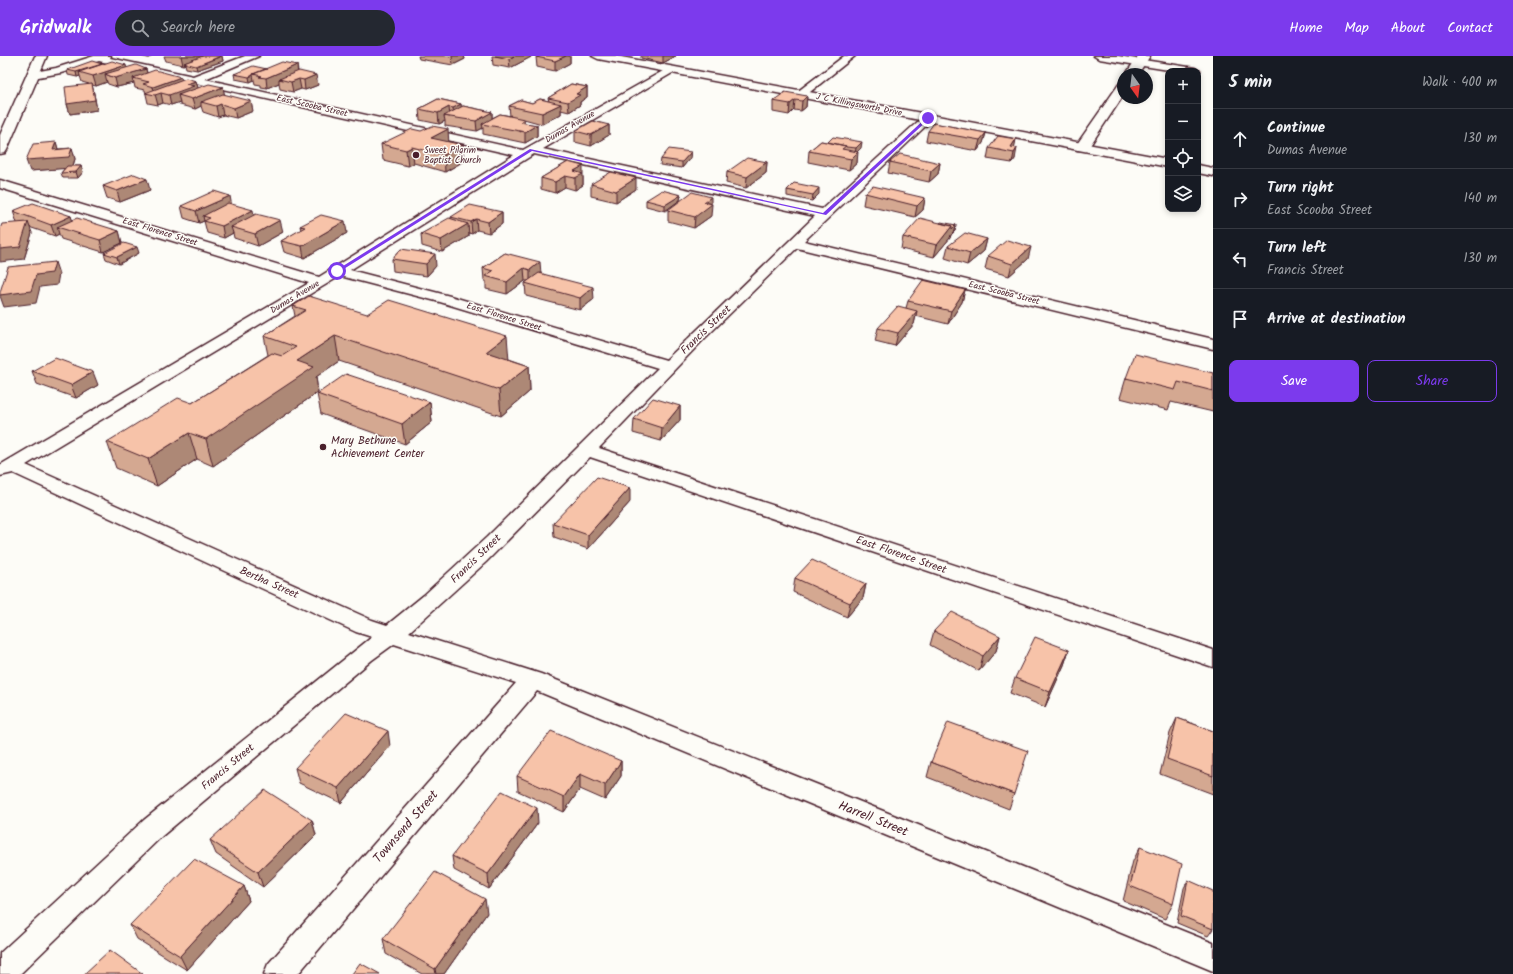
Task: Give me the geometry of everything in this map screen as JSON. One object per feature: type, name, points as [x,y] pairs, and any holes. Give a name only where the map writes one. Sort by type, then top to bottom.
[{"type":"main road","points":[[0,150],[41,56]]},
{"type":"main road","name":"J C Killingsworth Drive","points":[[598,56],[616,57],[670,70],[1165,162]]},
{"type":"main road","points":[[1136,68],[1142,59]]},
{"type":"main road","points":[[1082,147],[1117,96]]},
{"type":"main road","points":[[1201,170],[1213,172]]},
{"type":"street","points":[[195,79],[254,56]]},
{"type":"street","points":[[801,94],[850,56]]},
{"type":"street","points":[[1099,56],[1142,59],[1182,68]]},
{"type":"street","points":[[33,75],[52,72],[102,57]]},
{"type":"street","name":"East Scooba Street","points":[[102,57],[195,79],[528,152],[824,214]]},
{"type":"street","name":"Dumas Avenue","points":[[6,470],[321,282],[528,152],[670,70]]},
{"type":"street","name":"Francis Street","points":[[0,974],[153,828],[364,654],[392,635],[439,595],[588,450],[669,366],[824,214],[928,118]]},
{"type":"street","name":"East Florence Street","points":[[0,184],[321,282]]},
{"type":"street","name":"East Scooba Street","points":[[795,243],[1213,344]]},
{"type":"street","name":"East Florence Street","points":[[337,271],[445,299],[669,366]]},
{"type":"street","name":"East Florence Street","points":[[588,450],[1213,659]]},
{"type":"street","name":"Bertha Street","points":[[6,470],[364,626],[533,680]]},
{"type":"street","name":"Harrell Street","points":[[533,680],[1213,957]]},
{"type":"street","name":"Townsend Street","points":[[279,974],[533,680]]},
{"type":"building","points":[[203,56],[221,56],[196,66],[184,63]]},
{"type":"building","points":[[495,56],[514,56],[509,59]]},
{"type":"building","points":[[566,56],[555,61],[536,57]]},
{"type":"building","points":[[92,61],[102,64],[76,72],[67,70]]},
{"type":"building","points":[[112,61],[126,65],[93,76],[79,72]]},
{"type":"building","points":[[282,62],[297,65],[266,78],[253,74]]},
{"type":"building","points":[[136,65],[146,69],[115,78],[105,74]]},
{"type":"building","points":[[253,66],[267,69],[249,77],[234,74]]},
{"type":"building","points":[[155,70],[181,77],[153,87],[143,84],[149,82],[133,78]]},
{"type":"building","points":[[299,71],[316,75],[304,80],[299,79],[291,82],[279,79]]},
{"type":"building","points":[[186,78],[196,81],[186,84],[194,86],[169,95],[161,93],[155,95],[145,93]]},
{"type":"building","points":[[92,84],[95,100],[67,104],[65,87]]},
{"type":"building","points":[[209,84],[223,87],[192,99],[178,95]]},
{"type":"building","points":[[571,84],[587,87],[576,94],[580,95],[568,102],[548,98]]},
{"type":"building","points":[[785,92],[807,96],[802,101],[795,100],[790,104],[773,101]]},
{"type":"building","points":[[223,94],[251,101],[234,108],[221,104],[216,106],[201,102]]},
{"type":"building","points":[[438,99],[461,104],[453,108],[449,107],[438,113],[419,109]]},
{"type":"building","points":[[540,99],[561,104],[542,113],[509,106],[521,100],[532,103]]},
{"type":"building","points":[[463,106],[492,112],[476,121],[444,116]]},
{"type":"building","points":[[500,114],[524,119],[520,122],[537,125],[525,132],[482,124]]},
{"type":"building","points":[[593,121],[609,125],[591,135],[575,131]]},
{"type":"building","points":[[934,123],[986,133],[980,140],[928,131]]},
{"type":"building","points":[[432,126],[448,129],[431,138],[463,145],[444,155],[412,147],[406,150],[381,144],[412,129],[421,131]]},
{"type":"building","points":[[998,136],[1016,139],[1011,147],[1017,148],[1014,153],[989,148]]},
{"type":"building","points":[[833,137],[862,142],[856,148],[846,147],[828,142]]},
{"type":"building","points":[[821,141],[846,146],[842,149],[858,152],[851,159],[809,151]]},
{"type":"building","points":[[56,142],[53,150],[72,148],[69,157],[26,160],[33,144]]},
{"type":"building","points":[[669,149],[691,152],[682,162],[661,159]]},
{"type":"building","points":[[900,154],[940,163],[931,171],[890,162]]},
{"type":"building","points":[[747,158],[767,162],[747,177],[727,172]]},
{"type":"building","points":[[568,162],[583,166],[574,171],[583,174],[575,178],[565,176],[555,182],[541,178]]},
{"type":"building","points":[[67,166],[81,166],[76,172],[61,173]]},
{"type":"building","points":[[611,172],[636,178],[616,191],[591,184]]},
{"type":"building","points":[[134,174],[147,179],[117,191],[103,186]]},
{"type":"building","points":[[794,183],[819,188],[813,195],[787,190]]},
{"type":"building","points":[[873,186],[925,198],[917,206],[865,193]]},
{"type":"building","points":[[662,190],[681,195],[665,205],[646,200]]},
{"type":"building","points":[[214,191],[230,196],[196,211],[181,206]]},
{"type":"building","points":[[692,192],[711,197],[704,202],[712,204],[695,217],[668,210]]},
{"type":"building","points":[[33,203],[71,216],[51,225],[13,211]]},
{"type":"building","points":[[228,203],[253,210],[222,226],[204,221],[210,218],[203,216]]},
{"type":"building","points":[[470,205],[502,212],[488,222],[476,219],[471,222],[451,217]]},
{"type":"building","points":[[256,214],[280,220],[255,234],[231,227]]},
{"type":"building","points":[[321,215],[345,221],[302,246],[281,241],[305,227],[300,226]]},
{"type":"building","points":[[77,218],[119,231],[100,240],[57,227]]},
{"type":"building","points":[[449,218],[468,224],[441,240],[421,234]]},
{"type":"building","points":[[920,218],[952,226],[937,245],[903,237]]},
{"type":"building","points":[[28,222],[20,247],[0,249],[0,229],[2,224]]},
{"type":"building","points":[[940,223],[956,225],[952,229],[952,226]]},
{"type":"building","points":[[965,233],[987,239],[970,253],[948,246]]},
{"type":"building","points":[[1007,240],[1031,247],[1012,264],[988,256]]},
{"type":"building","points":[[124,243],[137,247],[117,257],[104,253]]},
{"type":"building","points":[[401,249],[435,254],[426,264],[392,259]]},
{"type":"building","points":[[505,253],[540,262],[530,270],[524,268],[507,282],[485,276],[493,271],[483,268]]},
{"type":"building","points":[[55,262],[52,273],[36,275],[31,291],[0,295],[8,267]]},
{"type":"building","points":[[539,273],[593,287],[580,298],[525,283]]},
{"type":"building","points":[[923,280],[965,290],[951,311],[908,301]]},
{"type":"building","points":[[309,296],[367,314],[389,300],[507,336],[486,352],[529,366],[499,390],[335,336],[297,361],[314,367],[206,439],[189,433],[148,459],[107,442],[178,398],[192,403],[272,353],[282,356],[296,347],[264,336],[306,310],[293,306]]},
{"type":"building","points":[[898,306],[917,311],[898,333],[878,328]]},
{"type":"building","points":[[1135,354],[1213,373],[1213,391],[1178,382],[1175,390],[1126,378]]},
{"type":"building","points":[[55,358],[93,372],[71,385],[32,371]]},
{"type":"building","points":[[346,374],[430,402],[402,424],[317,394]]},
{"type":"building","points":[[653,398],[680,406],[662,428],[634,419]]},
{"type":"building","points":[[597,477],[630,488],[588,535],[553,523]]},
{"type":"building","points":[[812,560],[866,584],[850,603],[795,578]]},
{"type":"building","points":[[952,612],[1000,636],[983,656],[934,631]]},
{"type":"building","points":[[1035,637],[1069,650],[1050,692],[1015,678]]},
{"type":"building","points":[[346,713],[388,731],[338,788],[295,768]]},
{"type":"building","points":[[1177,718],[1213,731],[1213,776],[1167,759]]},
{"type":"building","points":[[948,722],[1028,751],[1014,794],[931,762]]},
{"type":"building","points":[[551,731],[621,761],[605,785],[580,774],[564,797],[517,776]]},
{"type":"building","points":[[265,790],[312,820],[258,872],[210,840]]},
{"type":"building","points":[[502,791],[537,808],[488,874],[452,856]]},
{"type":"building","points":[[1140,847],[1182,864],[1173,904],[1130,886]]},
{"type":"building","points":[[194,859],[244,886],[180,956],[130,925]]},
{"type":"building","points":[[435,872],[485,899],[435,969],[383,939]]},
{"type":"building","points":[[1188,880],[1213,891],[1213,929],[1181,916]]},
{"type":"building","points":[[110,950],[143,974],[84,974]]},
{"type":"building","points":[[360,963],[380,974],[352,974]]},
{"type":"place","name":"Sweet Pilgrim Baptist Church","points":[[416,155]]},
{"type":"place","name":"Mary Bethune Achievement Center","points":[[323,447]]},
{"type":"route","points":[[337,271],[532,150],[824,214],[928,118]]}]
